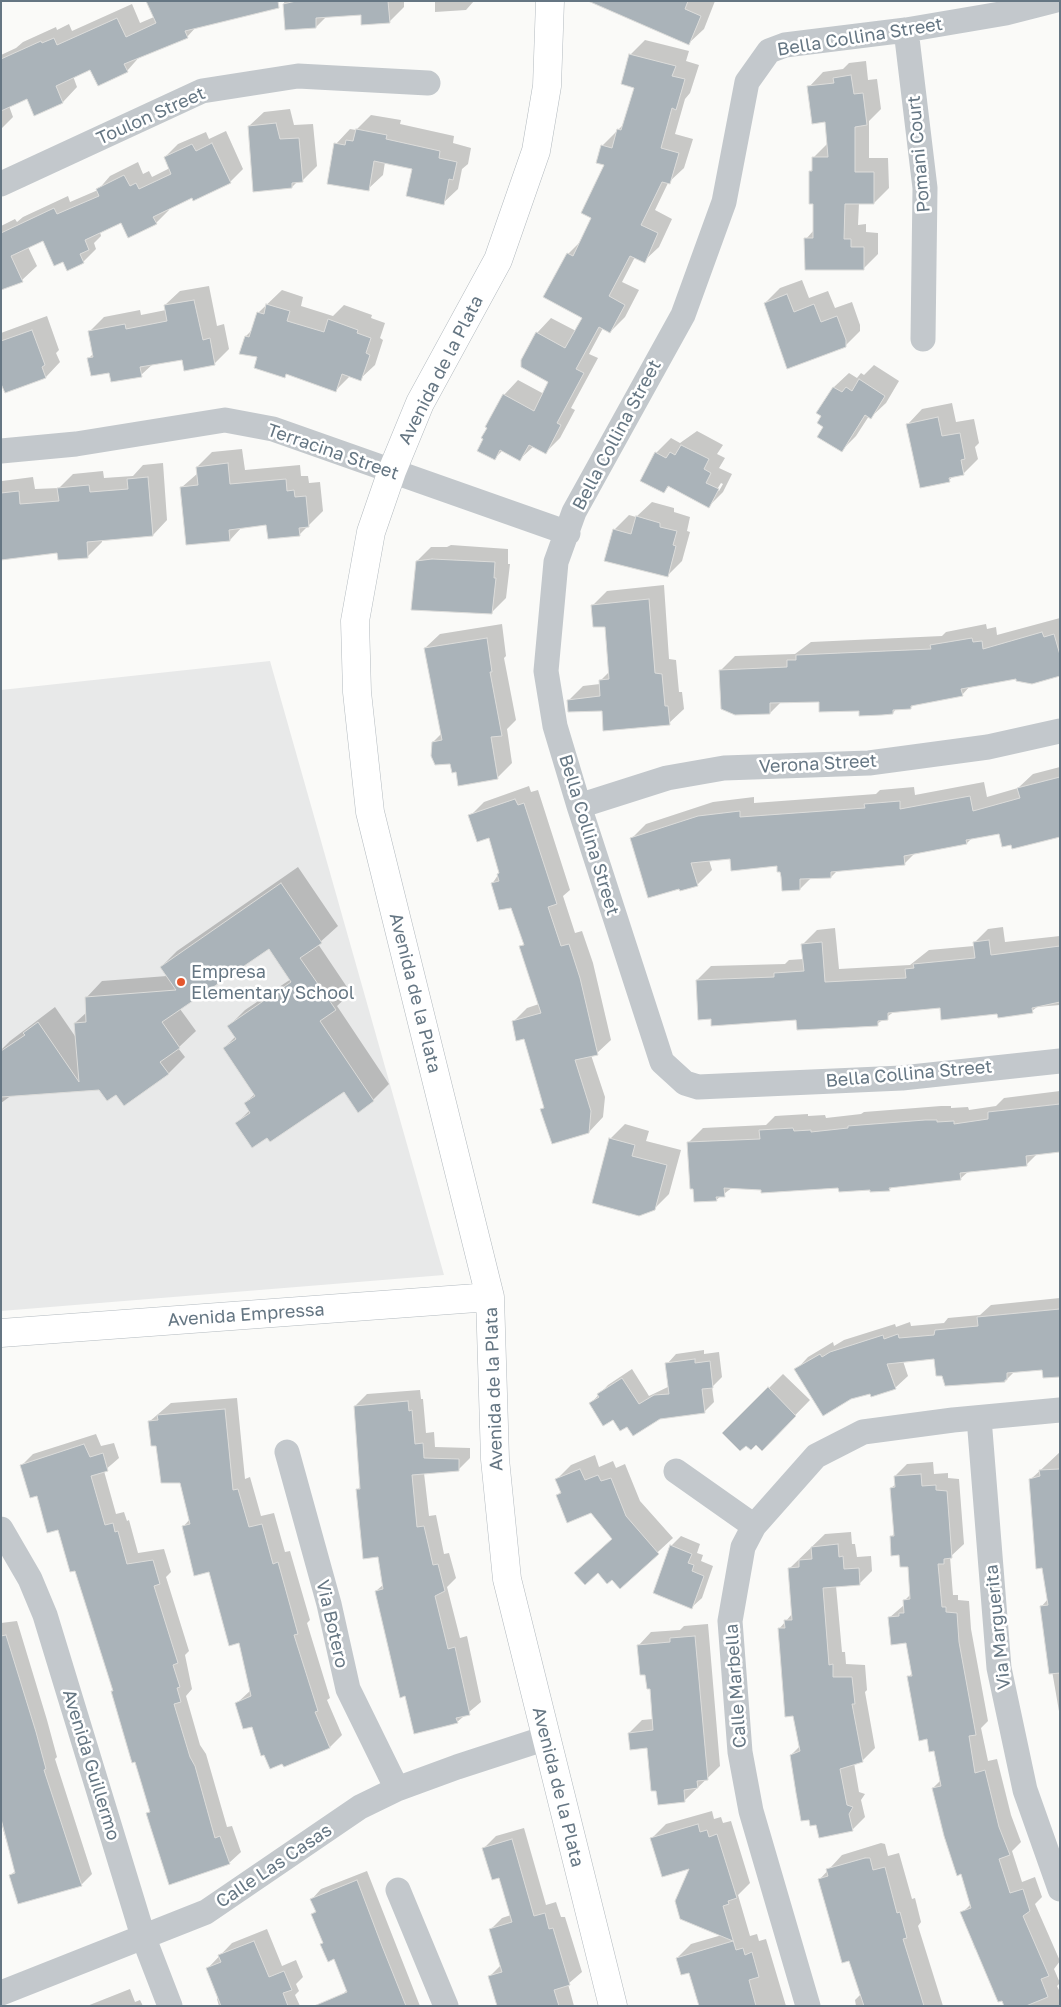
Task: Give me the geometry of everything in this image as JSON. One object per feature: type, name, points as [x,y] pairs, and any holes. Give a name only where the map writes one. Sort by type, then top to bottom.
[{"type":"street","name":"Avenida de la Plata","points":[[550,1],[547,86],[536,151],[498,260],[420,403],[392,471],[371,532],[356,622],[357,692],[370,812],[490,1297],[495,1459],[507,1578],[613,2006]]},
{"type":"street","name":"Bella Collina Street","points":[[1053,1],[1006,14],[906,30],[785,45],[769,51],[747,82],[724,202],[683,315],[574,512],[568,534],[556,562],[546,671],[555,726],[662,1062],[685,1083],[698,1087],[902,1078],[1060,1061]]},
{"type":"street","name":"Pomani Court","points":[[906,30],[926,188],[923,339]]},
{"type":"street","name":"Toulon Street","points":[[1,184],[202,91],[298,76],[428,83]]},
{"type":"street","name":"Terracina Street","points":[[1,451],[76,444],[225,420],[273,429],[568,534]]},
{"type":"street","name":"Verona Street","points":[[579,806],[667,778],[724,768],[869,763],[988,747],[1060,731]]},
{"type":"street","name":"Avenida Empressa","points":[[1,1333],[490,1297]]},
{"type":"street","name":"Calle Marbella","points":[[808,2006],[751,1811],[740,1752],[730,1621],[743,1547],[754,1526],[816,1456],[863,1432],[1060,1410]]},
{"type":"street","name":"Via Marguerita","points":[[979,1418],[999,1668],[1025,1790],[1060,1888]]},
{"type":"street","name":"Via Botero","points":[[287,1452],[329,1604],[348,1689],[396,1789]]},
{"type":"street","points":[[676,1471],[754,1526]]},
{"type":"street","name":"Avenida Guillermo","points":[[1,1529],[30,1579],[45,1616],[143,1936],[170,2006]]},
{"type":"street","name":"Calle Las Casas","points":[[1,1993],[206,1912],[360,1807],[396,1789],[457,1766],[546,1738]]},
{"type":"street","points":[[398,1890],[446,2006]]},
{"type":"shaded area","name":"Empresa Elementary School","points":[[270,661],[444,1275],[1,1311],[1,690]]},
{"type":"building","points":[[146,1],[278,1],[279,8],[185,31],[188,38],[124,64],[128,72],[98,86],[90,70],[56,86],[63,103],[34,116],[27,99],[1,111],[1,59],[41,41],[42,43],[54,38],[57,45],[117,18],[126,37],[156,23]]},
{"type":"building","points":[[296,1],[388,1],[390,23],[361,25],[361,15],[316,18],[316,28],[285,30],[283,4]]},
{"type":"building","points":[[588,1],[688,1],[685,9],[701,16],[689,45]]},
{"type":"building","points":[[629,54],[676,66],[672,76],[685,79],[676,110],[672,108],[661,148],[679,153],[670,184],[662,182],[641,225],[658,233],[645,263],[630,256],[609,296],[625,305],[610,333],[599,327],[576,369],[584,373],[557,423],[561,425],[546,454],[529,445],[520,461],[500,450],[495,460],[477,451],[483,439],[481,438],[487,428],[485,427],[503,394],[534,411],[548,382],[521,367],[521,360],[536,332],[565,348],[582,318],[543,297],[567,253],[573,256],[591,218],[581,213],[604,165],[596,163],[601,145],[612,148],[617,129],[621,130],[634,88],[621,84]]},
{"type":"building","points":[[851,75],[854,94],[863,93],[867,125],[855,127],[855,172],[874,172],[874,204],[845,204],[844,239],[851,239],[851,247],[864,247],[864,270],[805,270],[804,238],[813,238],[813,204],[809,204],[809,171],[812,171],[812,157],[828,157],[825,122],[812,124],[807,86],[834,83],[833,78]]},
{"type":"building","points":[[276,123],[280,139],[299,138],[303,182],[292,183],[292,188],[253,192],[248,126]]},
{"type":"building","points":[[356,129],[387,135],[386,139],[440,151],[439,158],[457,162],[453,180],[449,179],[444,205],[406,196],[412,169],[374,161],[369,191],[327,184],[334,143],[345,145],[346,140],[353,141]]},
{"type":"building","points":[[212,143],[231,183],[193,201],[192,198],[153,217],[157,224],[128,238],[121,223],[85,240],[89,250],[80,254],[84,263],[67,271],[63,262],[54,266],[43,241],[11,256],[23,282],[1,290],[1,233],[54,208],[57,214],[99,196],[96,189],[124,175],[130,186],[136,183],[139,189],[171,174],[164,157],[192,144],[196,151]]},
{"type":"building","points":[[787,294],[794,312],[814,304],[821,322],[837,316],[846,340],[846,347],[787,369],[764,303]]},
{"type":"building","points":[[194,300],[203,340],[210,338],[215,365],[184,371],[182,360],[140,367],[142,377],[111,382],[109,373],[91,376],[87,358],[93,357],[88,331],[125,324],[126,329],[167,321],[164,305]]},
{"type":"building","points":[[266,304],[290,311],[287,321],[324,332],[328,319],[358,330],[357,333],[371,338],[366,353],[370,355],[361,381],[342,374],[336,392],[286,374],[285,378],[254,368],[257,357],[239,354],[245,336],[249,337],[257,312],[264,314]]},
{"type":"building","points":[[32,330],[45,365],[42,367],[46,378],[5,393],[1,384],[1,341]]},
{"type":"building","points":[[859,379],[885,396],[871,419],[865,415],[842,452],[817,437],[823,427],[817,423],[821,416],[816,413],[833,387],[842,392],[846,387],[852,391]]},
{"type":"building","points":[[938,417],[942,436],[960,433],[965,459],[961,460],[964,475],[949,478],[950,482],[920,488],[906,424]]},
{"type":"building","points":[[681,445],[709,459],[704,469],[711,473],[706,483],[719,489],[709,508],[668,486],[664,493],[640,481],[655,452],[666,458],[670,452],[675,455]]},
{"type":"building","points":[[228,463],[230,484],[286,479],[287,491],[294,490],[295,497],[306,496],[309,527],[299,528],[300,536],[268,539],[266,525],[229,530],[230,541],[186,545],[180,487],[198,485],[196,467]]},
{"type":"building","points":[[148,477],[153,536],[87,542],[88,558],[58,560],[57,553],[1,560],[1,493],[19,491],[20,504],[59,501],[57,488],[89,485],[90,492],[128,489],[127,479]]},
{"type":"building","points":[[636,516],[660,523],[660,527],[677,531],[673,545],[676,546],[668,577],[604,561],[613,529],[631,534]]},
{"type":"building","points":[[432,559],[495,562],[494,578],[496,578],[492,614],[411,610],[416,561]]},
{"type":"building","points":[[649,599],[655,673],[662,674],[665,706],[668,706],[670,725],[603,731],[602,711],[568,712],[567,700],[600,696],[599,680],[609,679],[605,627],[593,627],[591,605]]},
{"type":"building","points":[[1042,632],[1044,637],[1054,634],[1060,655],[1060,676],[1032,684],[1016,681],[1016,679],[961,689],[963,696],[911,706],[911,709],[893,710],[893,714],[882,715],[859,716],[859,711],[819,712],[819,702],[770,703],[770,714],[735,715],[721,709],[719,670],[787,667],[787,660],[796,660],[796,655],[931,649],[930,645],[972,638],[973,642],[982,641],[983,649]]},
{"type":"building","points":[[487,638],[492,672],[490,672],[502,736],[491,737],[498,779],[458,786],[456,772],[452,773],[450,764],[435,765],[431,756],[432,742],[442,740],[424,648]]},
{"type":"building","points":[[1060,777],[1060,837],[1012,849],[1011,845],[1002,847],[999,834],[966,840],[967,844],[904,856],[905,865],[831,872],[831,878],[800,879],[800,890],[782,891],[780,872],[777,872],[777,866],[731,871],[730,859],[691,863],[698,886],[680,891],[679,889],[648,898],[630,838],[698,816],[740,811],[740,817],[865,808],[864,804],[900,801],[900,809],[970,796],[973,811],[1020,798],[1017,788]]},
{"type":"building","points":[[515,799],[518,805],[524,803],[557,904],[548,907],[561,946],[569,944],[580,978],[598,1055],[575,1060],[591,1111],[589,1133],[552,1144],[540,1109],[544,1108],[524,1039],[516,1041],[512,1021],[541,1013],[519,946],[524,945],[511,908],[499,910],[491,883],[499,881],[497,874],[499,873],[489,838],[477,842],[468,815]]},
{"type":"building","points":[[281,883],[322,943],[300,958],[336,1010],[320,1021],[374,1101],[358,1113],[344,1092],[270,1142],[267,1138],[252,1148],[235,1123],[250,1113],[244,1103],[255,1096],[223,1048],[236,1039],[227,1026],[291,982],[269,949],[162,1022],[180,1048],[160,1062],[169,1074],[124,1106],[116,1095],[107,1101],[99,1090],[1,1097],[1,1051],[25,1035],[23,1033],[38,1022],[79,1082],[74,1023],[86,1022],[85,997],[176,990],[160,967]]},
{"type":"building","points":[[989,940],[991,955],[1060,946],[1060,1002],[1032,1008],[1033,1013],[998,1018],[997,1014],[941,1020],[940,1008],[888,1013],[888,1020],[878,1021],[878,1026],[819,1029],[797,1030],[796,1020],[711,1026],[711,1019],[698,1020],[696,980],[774,977],[774,973],[804,971],[801,944],[822,942],[825,982],[906,978],[905,969],[914,968],[913,964],[975,958],[973,942]]},
{"type":"building","points":[[1060,1104],[1060,1152],[1026,1156],[1027,1166],[960,1173],[961,1180],[889,1188],[890,1191],[839,1192],[838,1188],[761,1193],[761,1190],[724,1188],[725,1197],[716,1197],[717,1201],[694,1202],[693,1189],[690,1189],[687,1142],[760,1139],[759,1130],[793,1128],[794,1131],[811,1130],[811,1132],[848,1128],[848,1126],[925,1120],[937,1120],[937,1122],[954,1121],[954,1124],[988,1119],[988,1112]]},
{"type":"building","points":[[609,1138],[635,1145],[632,1156],[667,1165],[655,1210],[639,1216],[592,1203]]},
{"type":"building","points":[[1060,1309],[1060,1377],[1043,1378],[1042,1370],[1007,1373],[1007,1380],[1005,1382],[945,1386],[942,1376],[936,1376],[934,1359],[887,1364],[896,1389],[871,1397],[870,1394],[851,1399],[823,1416],[794,1369],[820,1354],[822,1357],[830,1352],[883,1335],[884,1339],[898,1334],[899,1338],[934,1335],[935,1330],[978,1326],[977,1317]]},
{"type":"building","points":[[695,1359],[695,1363],[710,1361],[713,1388],[702,1389],[705,1413],[660,1419],[633,1436],[627,1427],[620,1431],[613,1420],[603,1426],[589,1403],[599,1397],[597,1394],[622,1378],[639,1404],[654,1395],[669,1394],[665,1363]]},
{"type":"building","points":[[768,1387],[796,1416],[762,1451],[756,1445],[751,1450],[746,1446],[740,1451],[722,1433]]},
{"type":"building","points":[[408,1401],[409,1411],[412,1410],[415,1444],[423,1443],[424,1458],[459,1459],[459,1471],[412,1475],[417,1527],[424,1526],[433,1565],[438,1564],[445,1591],[435,1596],[448,1649],[455,1647],[470,1715],[456,1718],[458,1723],[414,1734],[405,1696],[400,1698],[375,1591],[383,1589],[378,1557],[363,1559],[356,1489],[360,1489],[354,1406]]},
{"type":"building","points":[[225,1409],[233,1490],[238,1489],[249,1527],[262,1524],[273,1564],[278,1562],[298,1634],[294,1635],[318,1711],[315,1712],[330,1748],[284,1767],[282,1764],[270,1769],[264,1755],[261,1756],[252,1727],[243,1729],[235,1703],[251,1696],[239,1643],[229,1646],[209,1572],[194,1576],[182,1526],[190,1524],[180,1483],[161,1483],[156,1446],[151,1446],[148,1421],[158,1420],[157,1415]]},
{"type":"building","points":[[84,1444],[90,1457],[103,1453],[108,1471],[91,1476],[105,1525],[113,1523],[115,1532],[118,1531],[127,1564],[153,1560],[160,1584],[154,1586],[178,1663],[173,1665],[180,1687],[177,1688],[181,1702],[174,1704],[190,1757],[195,1766],[215,1838],[220,1836],[230,1864],[169,1885],[146,1813],[150,1812],[135,1762],[132,1763],[111,1691],[113,1691],[75,1571],[70,1572],[58,1530],[47,1533],[37,1496],[30,1498],[20,1465]]},
{"type":"building","points":[[580,1469],[585,1480],[598,1475],[601,1481],[611,1478],[626,1516],[659,1554],[620,1589],[612,1580],[607,1584],[598,1573],[585,1585],[574,1573],[612,1539],[591,1513],[567,1523],[556,1495],[561,1493],[555,1479]]},
{"type":"building","points":[[1060,1469],[1060,1673],[1049,1674],[1040,1606],[1048,1605],[1042,1568],[1036,1569],[1029,1479],[1040,1476],[1039,1470]]},
{"type":"building","points":[[921,1474],[922,1486],[936,1485],[936,1490],[947,1491],[952,1558],[944,1559],[944,1564],[938,1564],[942,1607],[946,1607],[946,1612],[957,1613],[959,1642],[976,1735],[969,1736],[975,1773],[985,1770],[999,1827],[1010,1855],[999,1859],[1010,1893],[1023,1889],[1030,1911],[1023,1916],[1049,1976],[1041,1979],[1048,1997],[1026,2006],[1004,2006],[1002,2001],[998,2002],[960,1912],[971,1908],[961,1874],[957,1876],[944,1836],[932,1788],[941,1786],[934,1751],[929,1752],[927,1739],[919,1741],[907,1676],[912,1676],[906,1643],[891,1645],[888,1617],[899,1616],[899,1613],[904,1613],[903,1600],[910,1599],[908,1567],[900,1567],[899,1555],[891,1556],[890,1536],[894,1536],[890,1488],[895,1487],[894,1476]]},
{"type":"building","points":[[838,1544],[839,1557],[843,1556],[844,1569],[859,1568],[860,1585],[823,1588],[829,1665],[833,1664],[833,1677],[852,1677],[855,1704],[852,1704],[863,1762],[840,1769],[847,1805],[853,1807],[849,1814],[853,1831],[819,1838],[816,1825],[810,1826],[809,1820],[801,1821],[790,1755],[800,1751],[793,1716],[785,1717],[778,1628],[785,1628],[784,1620],[792,1620],[788,1568],[799,1567],[799,1560],[812,1559],[811,1547]]},
{"type":"building","points":[[670,1545],[692,1554],[688,1563],[694,1565],[692,1571],[704,1576],[692,1609],[653,1593]]},
{"type":"building","points":[[6,1635],[36,1732],[46,1769],[44,1770],[82,1886],[18,1904],[9,1875],[15,1873],[1,1819],[1,1636]]},
{"type":"building","points":[[695,1636],[708,1780],[697,1781],[698,1788],[684,1790],[685,1802],[658,1805],[656,1791],[651,1791],[647,1748],[630,1750],[628,1733],[653,1730],[650,1689],[647,1689],[645,1675],[640,1675],[637,1645],[670,1642],[670,1638]]},
{"type":"building","points":[[698,1824],[700,1832],[707,1830],[709,1837],[717,1834],[737,1898],[728,1901],[729,1904],[723,1906],[736,1950],[743,1948],[745,1955],[752,1952],[759,1977],[749,1980],[756,2006],[699,2006],[689,1973],[681,1975],[676,1958],[733,1941],[680,1919],[675,1901],[689,1869],[662,1877],[650,1838]]},
{"type":"building","points":[[512,1839],[534,1916],[545,1913],[549,1929],[553,1928],[570,1985],[554,1990],[559,2006],[497,2006],[488,1976],[502,1972],[489,1929],[512,1922],[499,1878],[492,1880],[482,1848]]},
{"type":"building","points":[[870,1858],[873,1870],[885,1867],[897,1913],[900,1912],[907,1938],[903,1939],[924,2006],[864,2006],[849,1961],[842,1963],[818,1879],[828,1876],[826,1869]]},
{"type":"building","points":[[357,1880],[406,2006],[314,2006],[347,1992],[334,1959],[328,1962],[320,1944],[323,1943],[311,1914],[316,1912],[310,1899]]},
{"type":"building","points":[[254,1941],[269,1977],[284,1971],[292,1990],[283,1993],[288,2006],[221,2006],[206,1968],[221,1962],[218,1955]]},
{"type":"place","name":"Empresa Elementary School","points":[[181,982]]}]
